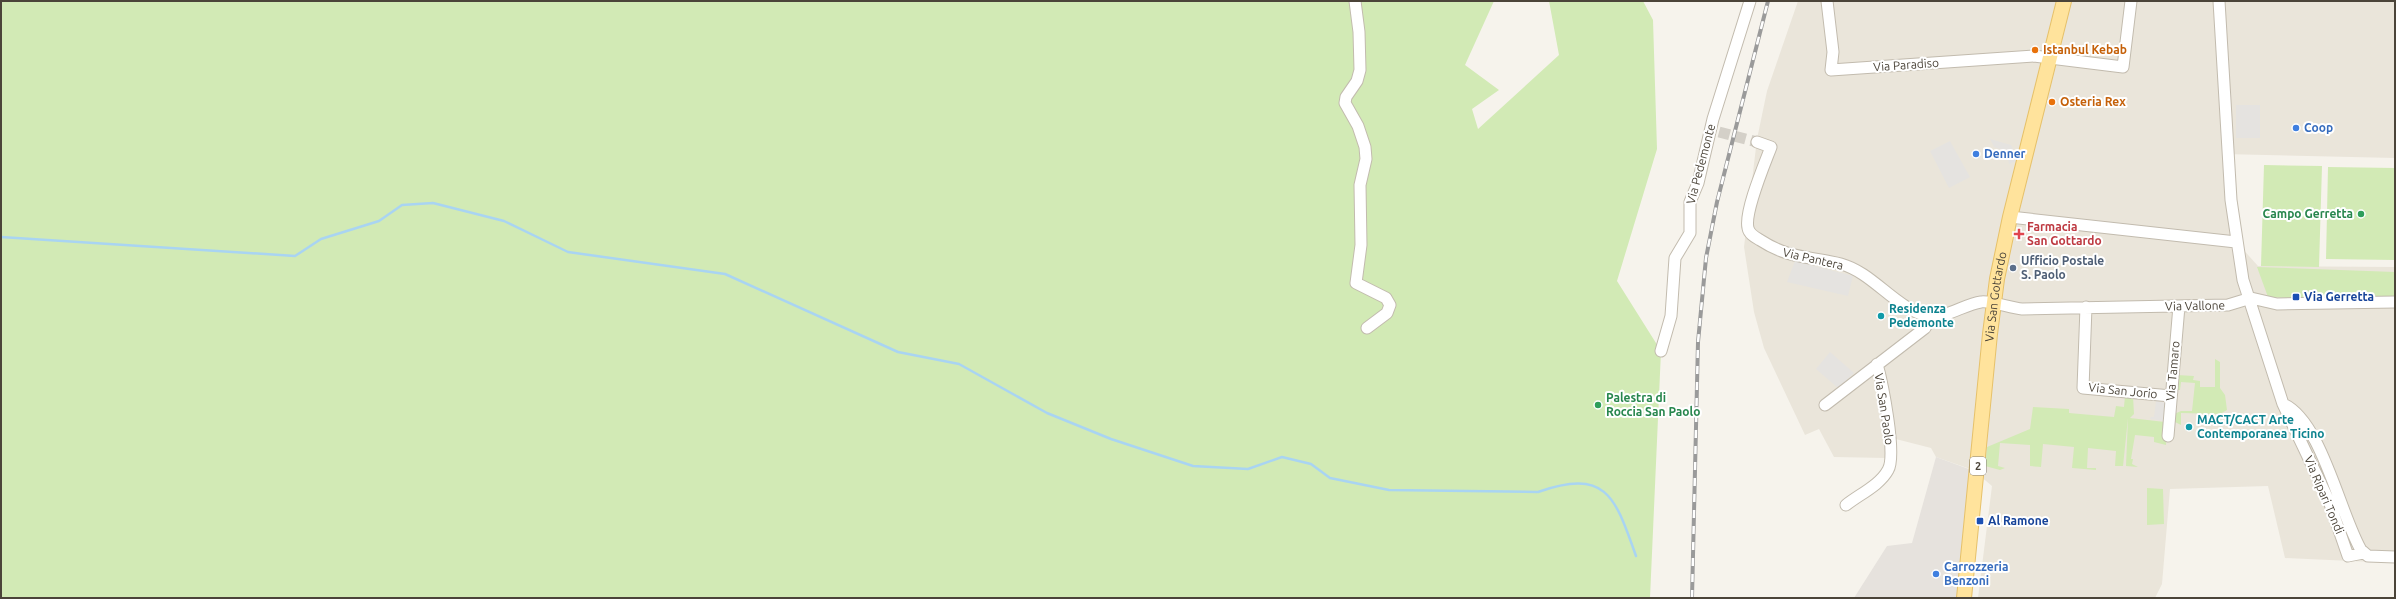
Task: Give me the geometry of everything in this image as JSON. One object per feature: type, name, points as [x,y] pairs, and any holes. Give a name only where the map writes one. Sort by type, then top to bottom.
[{"type":"main road","name":"Via San Gottardo","points":[[1964,598],[1994,304],[2010,217],[2064,1]]},
{"type":"street","points":[[1355,1],[1359,32],[1360,70],[1357,81],[1346,98],[1345,103],[1358,126],[1366,159],[1360,185],[1361,245],[1356,283],[1386,298],[1390,305],[1387,313],[1367,328]]},
{"type":"street","name":"Via Pedemonte","points":[[1661,351],[1671,316],[1675,258],[1690,233],[1690,202],[1698,183],[1715,131],[1750,1]]},
{"type":"street","name":"Via Paradiso","points":[[1827,1],[1833,52],[1831,70],[2034,56],[2123,67],[2131,1]]},
{"type":"street","points":[[2219,1],[2231,200],[2236,242],[2243,280],[2251,298]]},
{"type":"street","name":"Via Pantera","points":[[1757,142],[1771,146],[1748,212],[1748,227],[1752,235],[1786,254],[1841,264],[1857,270],[1905,305],[1931,317]]},
{"type":"street","points":[[2010,217],[2236,242]]},
{"type":"street","name":"Via Vallone","points":[[1994,304],[2022,309],[2228,305],[2251,298],[2277,304],[2395,302]]},
{"type":"street","name":"Via Ripari Tondi","points":[[2251,298],[2254,318],[2283,404],[2329,501],[2348,556],[2363,553]]},
{"type":"street","points":[[1825,405],[1925,328],[1931,317],[1980,302],[1994,304]]},
{"type":"street","name":"Via Tamaro","points":[[2168,436],[2179,306]]},
{"type":"street","name":"Via San Jorio","points":[[2086,308],[2083,388],[2171,396]]},
{"type":"street","name":"Via San Paolo","points":[[1846,505],[1885,475],[1891,463],[1890,437],[1877,364]]},
{"type":"street","points":[[2283,404],[2290,407],[2308,426],[2363,553],[2368,556],[2395,557]]},
{"type":"shaded area","points":[[1798,1],[2395,1],[2395,158],[2222,154],[2231,236],[2258,266],[2395,267],[2395,563],[2285,558],[2268,486],[2170,489],[2162,584],[2155,598],[1978,598],[1992,486],[1973,470],[1936,457],[1931,448],[1888,437],[1886,458],[1834,457],[1819,429],[1805,435],[1764,348],[1754,312],[1744,247],[1757,139],[1767,91]]},
{"type":"shaded area","points":[[2236,105],[2260,105],[2260,138],[2236,138]]},
{"type":"shaded area","points":[[1990,139],[2011,145],[2016,161],[2009,164],[2007,152],[1994,147]]},
{"type":"shaded area","points":[[1950,141],[1970,177],[1949,188],[1930,151]]},
{"type":"shaded area","points":[[1795,261],[1853,276],[1848,296],[1787,282]]},
{"type":"shaded area","points":[[1830,352],[1854,373],[1838,388],[1816,369]]},
{"type":"shaded area","points":[[2156,401],[2166,403],[2166,421],[2150,419],[2151,417],[2154,417]]},
{"type":"shaded area","points":[[1936,457],[1977,472],[1964,598],[1854,598],[1887,546],[1912,543]]},
{"type":"green space","points":[[1,1],[1494,1],[1465,65],[1499,90],[1472,109],[1478,129],[1559,55],[1549,1],[1643,1],[1653,20],[1657,149],[1617,281],[1661,351],[1650,598],[1,598]]},
{"type":"green space","points":[[2264,165],[2322,166],[2319,267],[2261,266]]},
{"type":"green space","name":"Campo Gerretta","points":[[2328,167],[2395,168],[2395,260],[2326,259]]},
{"type":"green space","points":[[2257,267],[2395,272],[2395,302],[2361,302],[2268,297]]},
{"type":"green space","points":[[2215,359],[2220,362],[2220,388],[2225,395],[2227,410],[2220,414],[2181,413],[2181,425],[2173,421],[2172,415],[2181,411],[2192,411],[2195,383],[2181,382],[2180,390],[2175,390],[2177,375],[2194,376],[2193,380],[2200,381],[2200,387],[2215,387]]},
{"type":"green space","points":[[2125,396],[2133,396],[2134,414],[2130,418],[2165,422],[2167,424],[2166,445],[2154,442],[2154,437],[2135,435],[2131,459],[2133,459],[2132,464],[2138,467],[2126,466],[2128,418],[2123,466],[2115,466],[2116,451],[2088,448],[2087,468],[2096,468],[2096,470],[2072,468],[2074,447],[2043,444],[2041,467],[2030,466],[2030,445],[2000,443],[1998,466],[2005,468],[2000,470],[1985,466],[1987,447],[2030,429],[2033,407],[2069,409],[2069,413],[2114,417],[2116,406],[2124,407]]},
{"type":"green space","points":[[2147,488],[2163,489],[2164,524],[2147,525]]},
{"type":"waterway","points":[[1,237],[295,256],[321,239],[379,221],[402,205],[433,203],[504,221],[568,252],[725,274],[898,352],[959,364],[1047,413],[1111,439],[1193,466],[1248,469],[1282,457],[1311,464],[1330,478],[1389,490],[1538,492],[1561,485],[1579,484],[1594,486],[1605,493],[1614,503],[1622,518],[1636,556]]},
{"type":"tunnel","points":[[1719,132],[1757,142]]},
{"type":"railway","points":[[1692,598],[1698,342],[1706,258],[1717,202],[1768,1]]},
{"type":"place","name":"Istanbul Kebab","points":[[2035,50]]},
{"type":"place","name":"Osteria Rex","points":[[2052,102]]},
{"type":"place","name":"Coop","points":[[2296,128]]},
{"type":"place","name":"Denner","points":[[1976,154]]},
{"type":"place","name":"Campo Gerretta","points":[[2361,214]]},
{"type":"place","name":"Farmacia San Gottardo","points":[[2019,234]]},
{"type":"place","name":"Ufficio Postale S. Paolo","points":[[2013,268]]},
{"type":"place","name":"Via Gerretta","points":[[2296,297]]},
{"type":"place","name":"Residenza Pedemonte","points":[[1881,316]]},
{"type":"place","name":"Palestra di Roccia San Paolo","points":[[1598,405]]},
{"type":"place","name":"MACT/CACT Arte Contemporanea Ticino","points":[[2189,427]]},
{"type":"place","name":"Al Ramone","points":[[1980,521]]},
{"type":"place","name":"Carrozzeria Benzoni","points":[[1936,574]]}]
